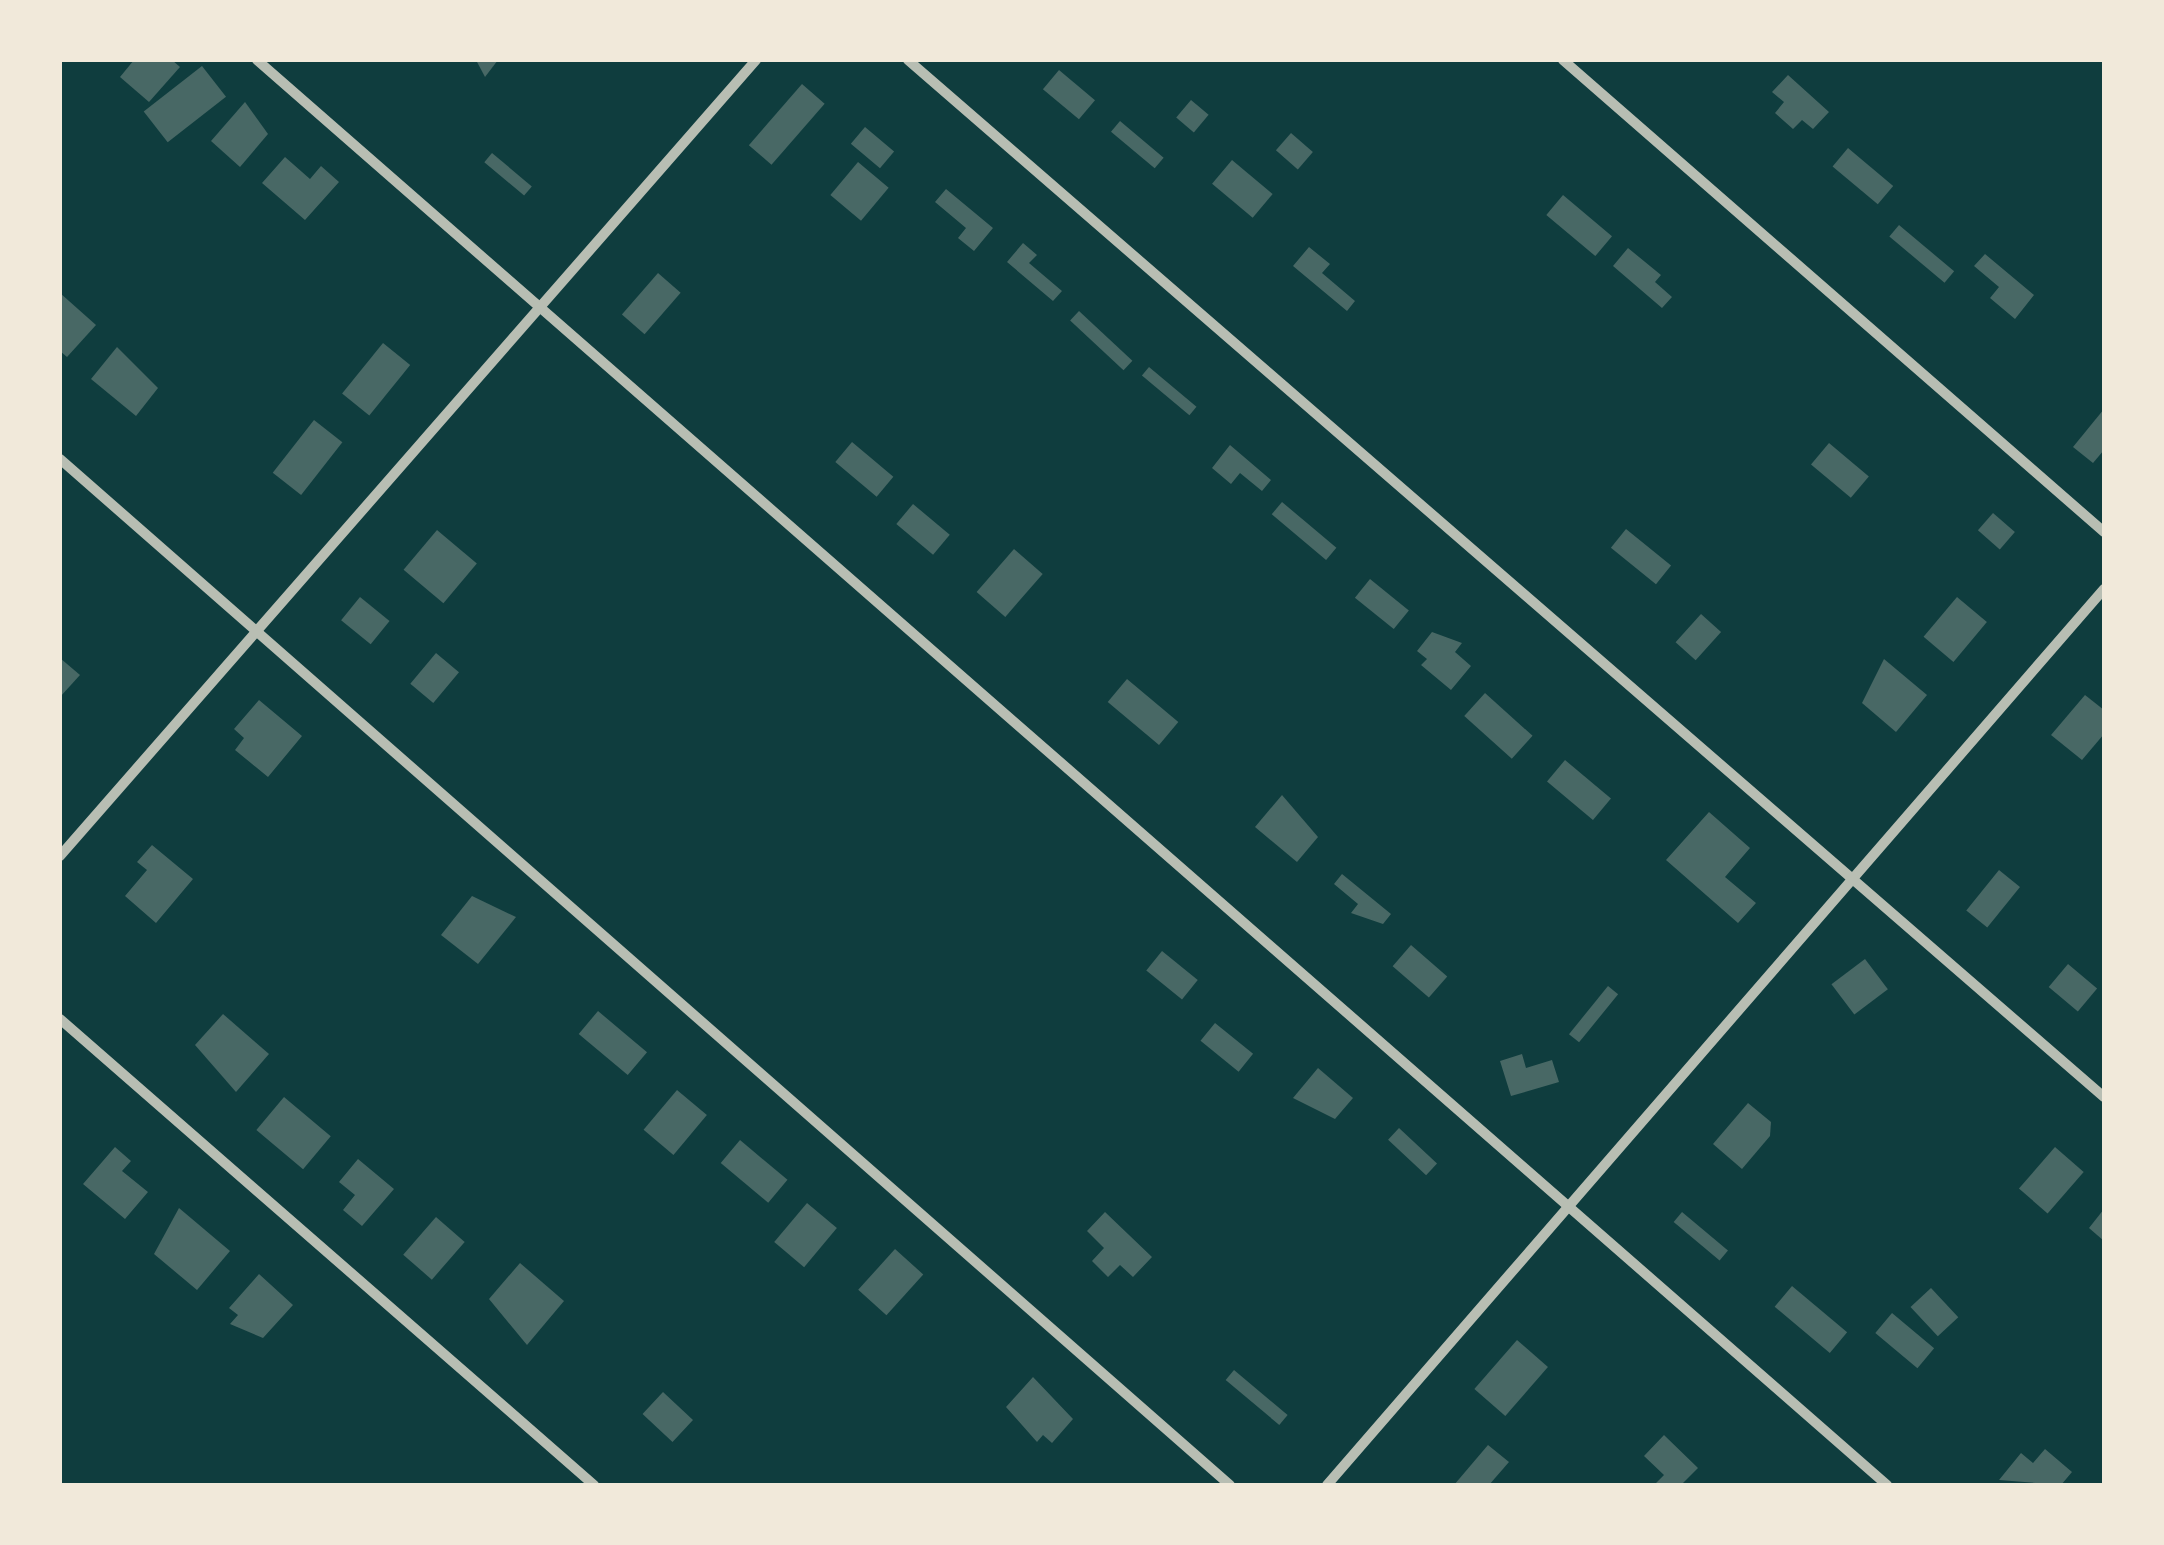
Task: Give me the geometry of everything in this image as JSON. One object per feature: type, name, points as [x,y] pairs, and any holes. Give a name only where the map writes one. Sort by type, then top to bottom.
[{"type":"street","points":[[258,60],[1887,1485]]},
{"type":"street","points":[[60,856],[756,60]]},
{"type":"street","points":[[908,60],[2104,1096]]},
{"type":"street","points":[[1563,60],[2104,532]]},
{"type":"street","points":[[60,459],[257,627],[1230,1485]]},
{"type":"street","points":[[1327,1485],[1565,1204],[2104,589]]},
{"type":"street","points":[[60,1020],[594,1485]]},
{"type":"building","points":[[134,60],[172,60],[180,67],[149,102],[120,77]]},
{"type":"building","points":[[476,60],[498,60],[485,77]]},
{"type":"building","points":[[202,66],[226,97],[168,142],[144,112]]},
{"type":"building","points":[[1059,70],[1095,100],[1079,119],[1043,89]]},
{"type":"building","points":[[1788,75],[1829,112],[1813,129],[1802,120],[1793,129],[1775,113],[1784,102],[1772,92]]},
{"type":"building","points":[[802,84],[825,104],[772,165],[749,145]]},
{"type":"building","points":[[1191,100],[1209,115],[1194,132],[1176,118]]},
{"type":"building","points":[[245,102],[268,134],[240,167],[211,141]]},
{"type":"building","points":[[1120,121],[1164,158],[1155,168],[1111,132]]},
{"type":"building","points":[[865,127],[894,151],[880,168],[851,144]]},
{"type":"building","points":[[1291,133],[1313,152],[1298,169],[1276,150]]},
{"type":"building","points":[[1848,148],[1893,186],[1878,204],[1833,166]]},
{"type":"building","points":[[492,153],[532,186],[524,196],[484,162]]},
{"type":"building","points":[[285,157],[310,179],[321,166],[339,182],[305,220],[262,183]]},
{"type":"building","points":[[1232,160],[1273,194],[1253,218],[1212,184]]},
{"type":"building","points":[[858,162],[889,188],[861,221],[830,195]]},
{"type":"building","points":[[946,189],[993,228],[974,251],[958,238],[966,228],[935,202]]},
{"type":"building","points":[[1563,195],[1612,236],[1595,256],[1546,215]]},
{"type":"building","points":[[1899,225],[1954,271],[1945,283],[1889,236]]},
{"type":"building","points":[[1023,243],[1037,255],[1029,263],[1062,291],[1053,301],[1007,262]]},
{"type":"building","points":[[1309,247],[1330,264],[1322,273],[1355,301],[1347,311],[1293,266]]},
{"type":"building","points":[[1628,248],[1661,275],[1655,282],[1672,297],[1662,308],[1613,266]]},
{"type":"building","points":[[1985,254],[2034,295],[2015,319],[1990,298],[1999,287],[1974,266]]},
{"type":"building","points":[[658,273],[681,293],[645,334],[622,315]]},
{"type":"building","points":[[60,293],[96,325],[67,357],[60,351]]},
{"type":"building","points":[[1079,311],[1132,361],[1124,370],[1070,321]]},
{"type":"building","points":[[383,343],[410,365],[369,416],[342,394]]},
{"type":"building","points":[[117,347],[158,388],[136,416],[91,379]]},
{"type":"building","points":[[1149,367],[1196,407],[1189,415],[1142,375]]},
{"type":"building","points":[[2104,409],[2104,450],[2093,463],[2073,447]]},
{"type":"building","points":[[314,420],[342,442],[301,495],[273,473]]},
{"type":"building","points":[[852,442],[893,477],[877,497],[835,462]]},
{"type":"building","points":[[1829,443],[1869,476],[1851,498],[1811,464]]},
{"type":"building","points":[[1230,445],[1271,480],[1262,491],[1240,473],[1231,484],[1212,468]]},
{"type":"building","points":[[1282,502],[1336,548],[1326,560],[1272,514]]},
{"type":"building","points":[[913,504],[950,535],[933,555],[896,524]]},
{"type":"building","points":[[1993,513],[2015,532],[2000,549],[1978,530]]},
{"type":"building","points":[[1626,529],[1671,566],[1656,584],[1611,548]]},
{"type":"building","points":[[437,530],[477,563],[443,603],[404,570]]},
{"type":"building","points":[[1014,549],[1043,574],[1005,617],[977,592]]},
{"type":"building","points":[[1370,579],[1409,610],[1394,629],[1355,598]]},
{"type":"building","points":[[360,597],[390,621],[371,644],[341,620]]},
{"type":"building","points":[[1957,597],[1987,622],[1953,662],[1924,637]]},
{"type":"building","points":[[1701,614],[1721,632],[1696,660],[1676,642]]},
{"type":"building","points":[[1432,632],[1462,643],[1455,652],[1471,666],[1451,690],[1421,665],[1427,659],[1417,651]]},
{"type":"building","points":[[436,653],[459,672],[433,703],[410,684]]},
{"type":"building","points":[[60,658],[80,675],[60,697]]},
{"type":"building","points":[[1884,659],[1927,695],[1896,732],[1862,703]]},
{"type":"building","points":[[1127,679],[1178,722],[1159,745],[1108,702]]},
{"type":"building","points":[[1485,693],[1533,736],[1512,759],[1464,716]]},
{"type":"building","points":[[2085,695],[2104,710],[2104,734],[2082,760],[2051,735]]},
{"type":"building","points":[[259,700],[302,736],[268,777],[235,750],[244,738],[234,729]]},
{"type":"building","points":[[1565,760],[1611,799],[1593,820],[1547,781]]},
{"type":"building","points":[[1282,795],[1318,837],[1297,862],[1255,827]]},
{"type":"building","points":[[1709,812],[1750,848],[1725,877],[1756,903],[1738,923],[1666,860]]},
{"type":"building","points":[[152,845],[193,879],[156,923],[125,896],[147,870],[137,862]]},
{"type":"building","points":[[1999,870],[2020,887],[1987,927],[1966,910]]},
{"type":"building","points":[[1342,874],[1391,914],[1383,924],[1351,913],[1358,904],[1334,884]]},
{"type":"building","points":[[472,896],[516,917],[478,964],[441,935]]},
{"type":"building","points":[[1411,945],[1447,976],[1429,998],[1393,966]]},
{"type":"building","points":[[1162,951],[1198,980],[1182,999],[1146,970]]},
{"type":"building","points":[[1865,959],[1888,989],[1854,1015],[1831,984]]},
{"type":"building","points":[[2068,964],[2097,988],[2078,1011],[2049,987]]},
{"type":"building","points":[[1608,986],[1618,994],[1579,1042],[1569,1034]]},
{"type":"building","points":[[598,1011],[647,1052],[628,1075],[579,1034]]},
{"type":"building","points":[[223,1014],[269,1054],[236,1092],[195,1045]]},
{"type":"building","points":[[1215,1023],[1253,1054],[1239,1072],[1201,1041]]},
{"type":"building","points":[[1522,1054],[1526,1068],[1552,1060],[1559,1082],[1511,1096],[1500,1061]]},
{"type":"building","points":[[1318,1068],[1353,1098],[1335,1119],[1293,1098]]},
{"type":"building","points":[[677,1090],[707,1115],[673,1155],[644,1130]]},
{"type":"building","points":[[284,1097],[331,1136],[303,1169],[256,1130]]},
{"type":"building","points":[[1748,1103],[1771,1122],[1770,1136],[1742,1169],[1713,1144]]},
{"type":"building","points":[[1399,1128],[1437,1163],[1426,1175],[1388,1140]]},
{"type":"building","points":[[740,1140],[787,1180],[768,1203],[721,1163]]},
{"type":"building","points":[[115,1147],[131,1161],[122,1171],[148,1192],[125,1219],[83,1184]]},
{"type":"building","points":[[2055,1147],[2084,1172],[2048,1213],[2019,1189]]},
{"type":"building","points":[[358,1159],[394,1189],[362,1226],[343,1210],[355,1195],[339,1182]]},
{"type":"building","points":[[807,1203],[837,1228],[804,1267],[774,1242]]},
{"type":"building","points":[[179,1208],[230,1251],[197,1290],[154,1254]]},
{"type":"building","points":[[2104,1209],[2104,1241],[2089,1228]]},
{"type":"building","points":[[1105,1212],[1152,1257],[1133,1277],[1120,1265],[1108,1277],[1092,1261],[1104,1248],[1087,1231]]},
{"type":"building","points":[[1682,1212],[1728,1251],[1720,1261],[1674,1222]]},
{"type":"building","points":[[436,1217],[465,1242],[432,1280],[403,1255]]},
{"type":"building","points":[[895,1249],[923,1274],[886,1315],[858,1290]]},
{"type":"building","points":[[520,1263],[564,1301],[527,1345],[489,1299]]},
{"type":"building","points":[[259,1274],[293,1305],[263,1338],[230,1324],[238,1315],[229,1308]]},
{"type":"building","points":[[1792,1286],[1847,1332],[1830,1353],[1775,1307]]},
{"type":"building","points":[[1931,1288],[1958,1317],[1938,1336],[1911,1307]]},
{"type":"building","points":[[1892,1313],[1934,1348],[1917,1368],[1875,1333]]},
{"type":"building","points":[[1517,1340],[1548,1367],[1505,1416],[1474,1389]]},
{"type":"building","points":[[1234,1370],[1288,1415],[1279,1425],[1226,1380]]},
{"type":"building","points":[[1033,1377],[1073,1419],[1052,1443],[1043,1435],[1037,1442],[1006,1407]]},
{"type":"building","points":[[663,1392],[693,1420],[673,1442],[643,1414]]},
{"type":"building","points":[[1664,1435],[1698,1468],[1681,1485],[1654,1485],[1664,1475],[1644,1456]]},
{"type":"building","points":[[1488,1445],[1509,1462],[1489,1485],[1454,1485]]},
{"type":"building","points":[[2045,1449],[2072,1472],[2061,1485],[1999,1480],[2021,1453],[2033,1463]]}]
